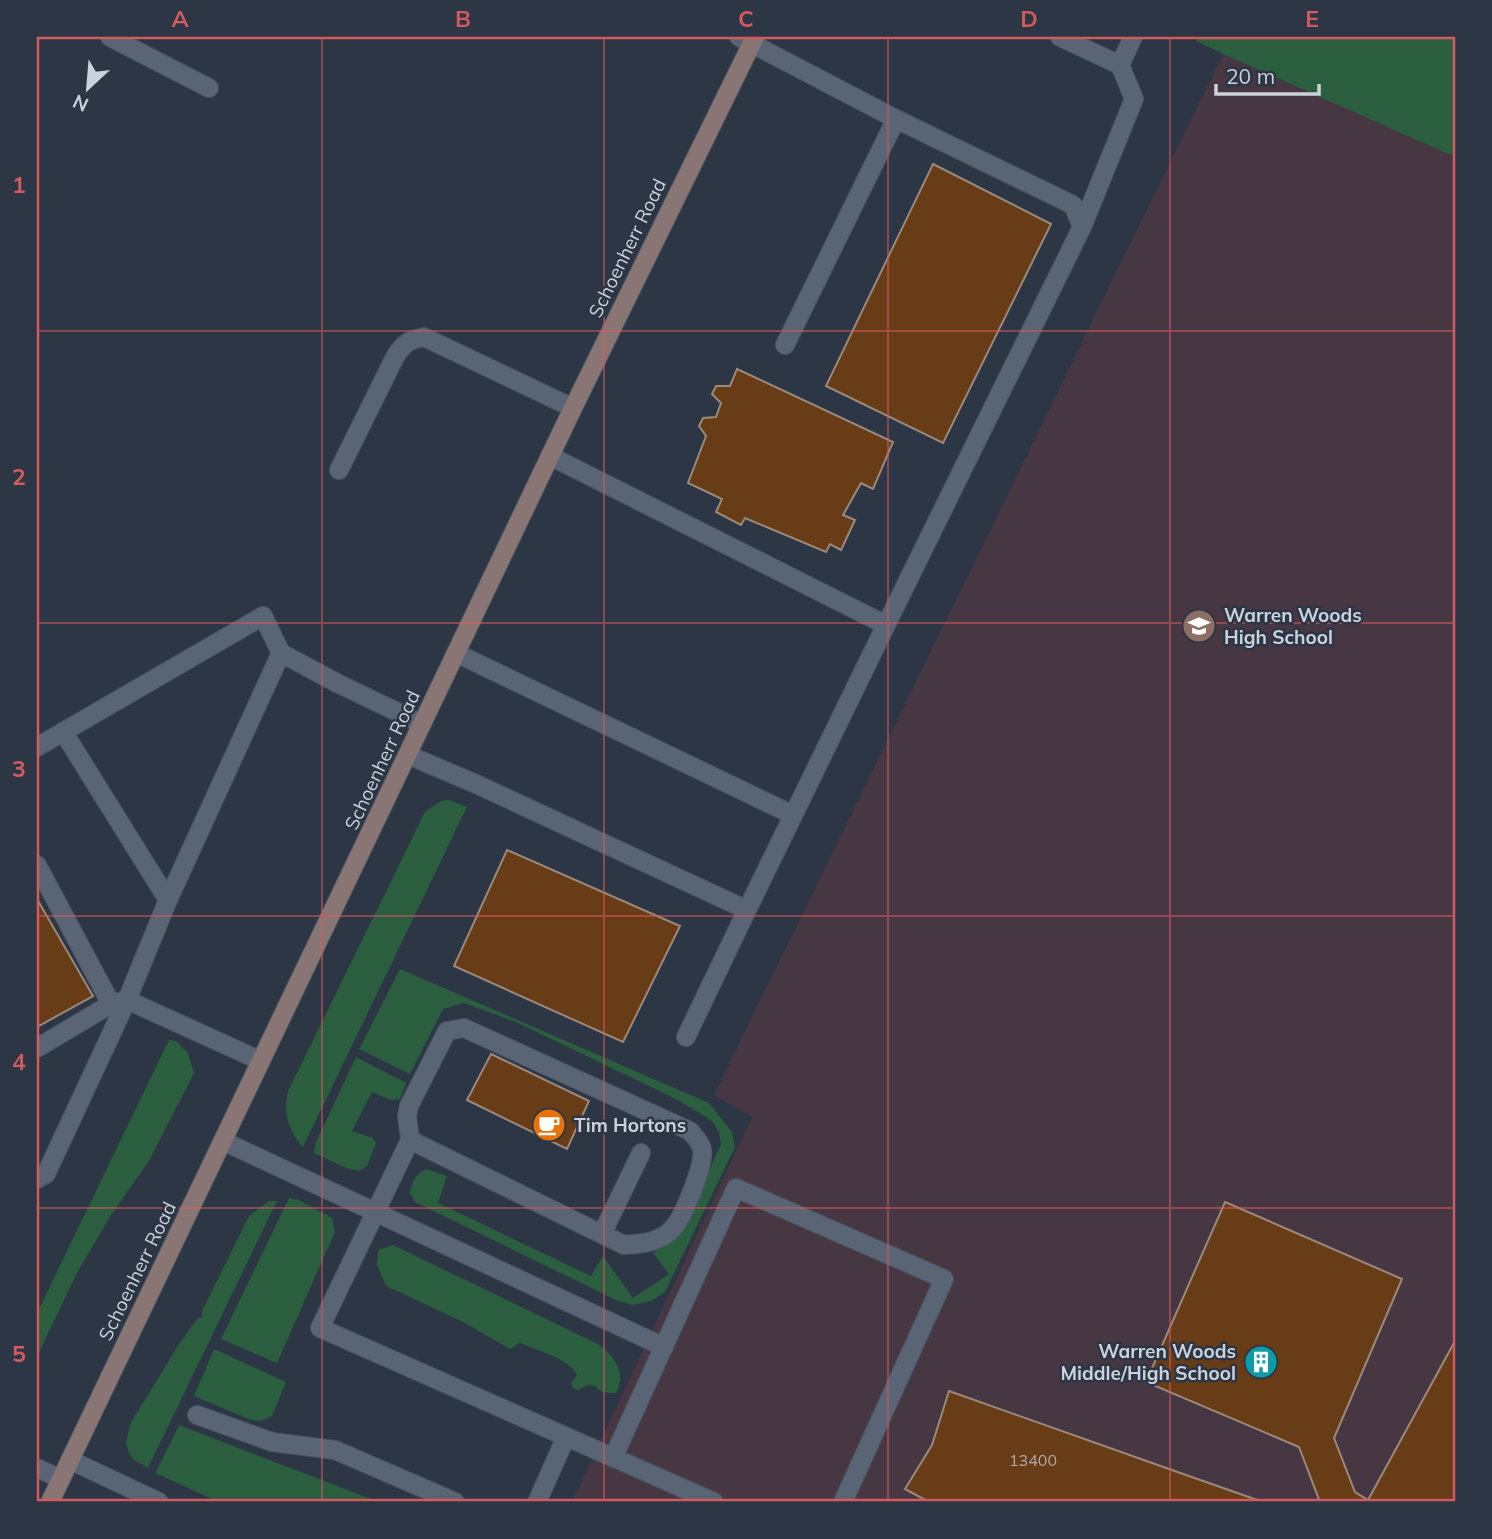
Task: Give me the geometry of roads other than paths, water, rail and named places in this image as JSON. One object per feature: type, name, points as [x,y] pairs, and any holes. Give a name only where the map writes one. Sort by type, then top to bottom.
[{"type":"main road","name":"Schoenherr Road","points":[[50,1502],[748,39]]},
{"type":"street","points":[[110,37],[209,89]]},
{"type":"street","points":[[686,1037],[1082,227],[1134,99],[1120,65],[1060,37]]},
{"type":"street","points":[[1120,65],[1133,37]]},
{"type":"street","points":[[748,39],[896,119],[1073,205],[1082,227]]},
{"type":"street","points":[[785,345],[896,119]]},
{"type":"street","points":[[339,470],[395,357],[402,345],[410,340],[424,337],[573,408]]},
{"type":"street","points":[[550,456],[886,625]]},
{"type":"street","points":[[37,747],[263,616],[281,653],[422,724]]},
{"type":"street","points":[[37,1197],[41,1176],[119,1002],[281,653]]},
{"type":"street","points":[[456,653],[793,816]]},
{"type":"street","points":[[64,733],[168,900]]},
{"type":"street","points":[[408,755],[747,910]]},
{"type":"street","points":[[37,865],[119,1002],[261,1061]]},
{"type":"street","points":[[37,1048],[119,1002]]},
{"type":"street","points":[[410,1140],[624,1245],[645,1244],[674,1228],[701,1166],[702,1147],[690,1131],[464,1028],[447,1031],[410,1106],[407,1116],[410,1140],[320,1328],[714,1502]]},
{"type":"street","points":[[223,1141],[664,1347]]},
{"type":"street","points":[[602,1234],[641,1153]]},
{"type":"street","points":[[613,1458],[737,1188],[944,1279],[843,1502]]},
{"type":"street","points":[[197,1415],[272,1442],[335,1450],[455,1502]]},
{"type":"street","points":[[537,1502],[566,1437]]},
{"type":"street","points":[[70,1460],[159,1502]]},
{"type":"street","points":[[37,1468],[61,1479]]},
{"type":"place","name":"Warren Woods High School","points":[[1199,626]]},
{"type":"place","name":"Tim Hortons","points":[[549,1125]]},
{"type":"place","name":"Warren Woods Middle/High School","points":[[1261,1362]]}]
